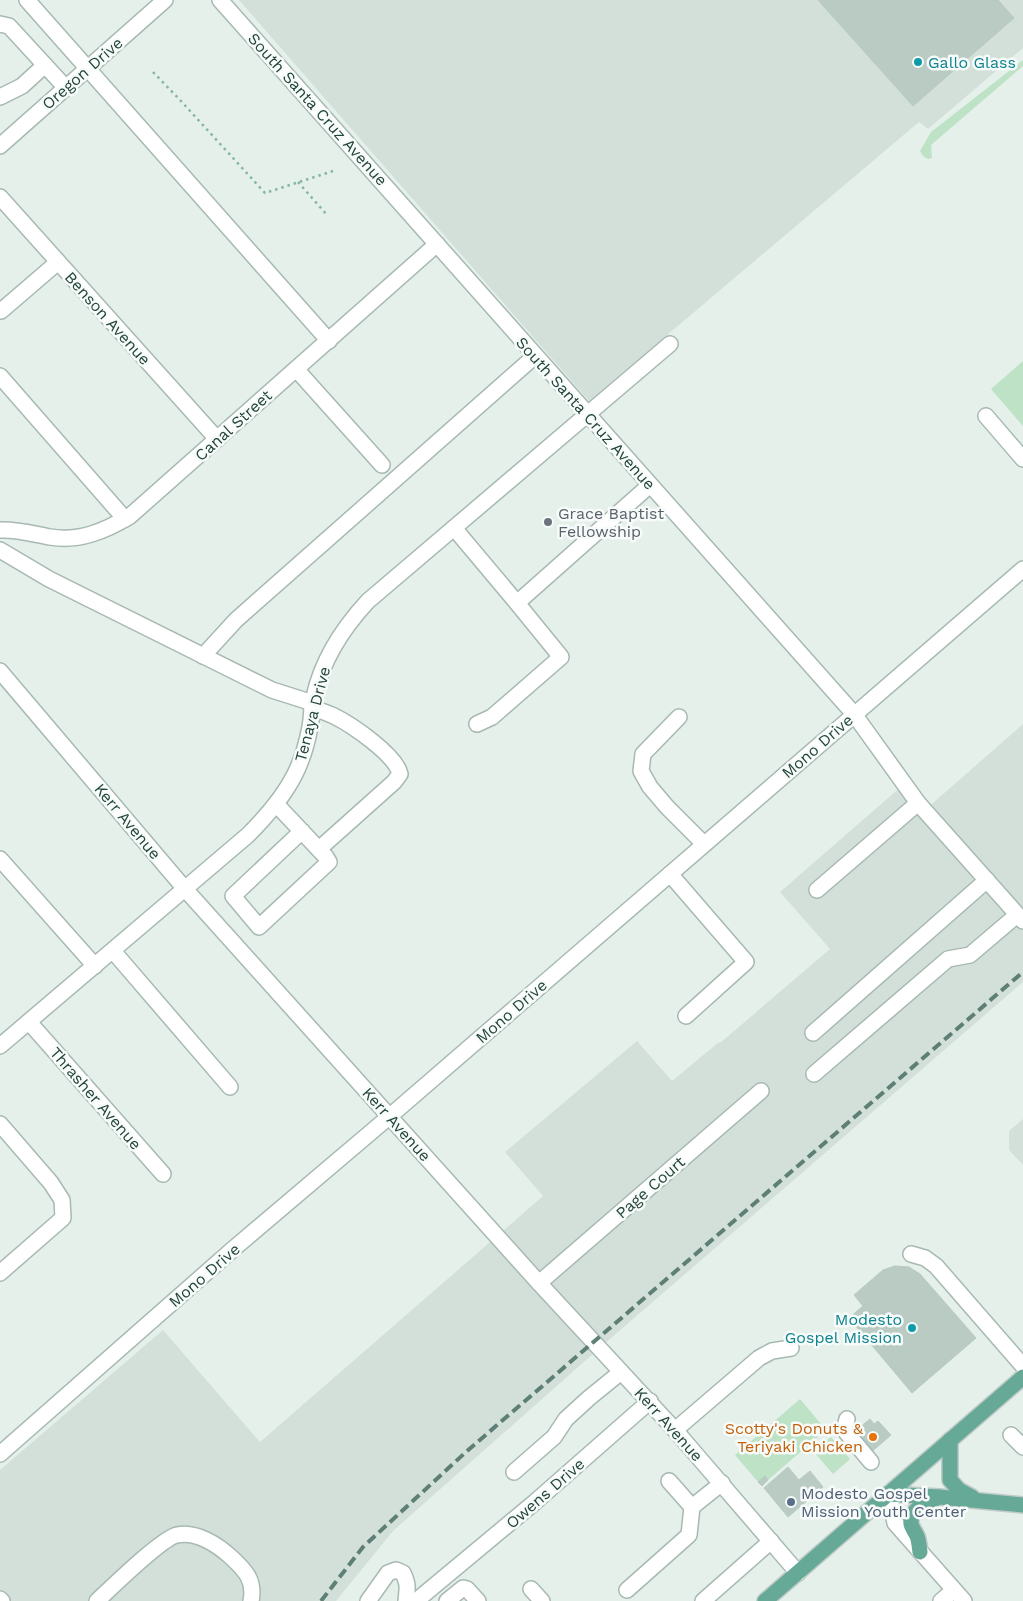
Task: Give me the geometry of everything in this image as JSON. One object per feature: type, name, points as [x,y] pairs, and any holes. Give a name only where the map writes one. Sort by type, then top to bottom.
[{"type":"main road","points":[[765,1601],[1023,1377]]},
{"type":"main road","points":[[950,1440],[950,1480],[959,1490],[978,1500]]},
{"type":"main road","points":[[889,1494],[1023,1505]]},
{"type":"main road","points":[[920,1552],[918,1538],[912,1525],[912,1517],[923,1505],[939,1497]]},
{"type":"street","points":[[27,0],[329,341]]},
{"type":"street","name":"Oregon Drive","points":[[0,146],[165,0]]},
{"type":"street","name":"South Santa Cruz Avenue","points":[[220,0],[854,714],[918,803],[1020,918]]},
{"type":"street","points":[[0,24],[9,26],[66,88]]},
{"type":"street","points":[[0,97],[22,86],[45,65]]},
{"type":"street","name":"Benson Avenue","points":[[0,196],[217,439]]},
{"type":"street","name":"Canal Street","points":[[0,530],[71,539],[112,527],[125,519],[437,244]]},
{"type":"street","points":[[1,311],[58,262]]},
{"type":"street","name":"Tenaya Drive","points":[[0,1046],[248,835],[265,818],[283,795],[295,774],[310,727],[321,673],[328,657],[351,619],[368,601],[670,344]]},
{"type":"street","points":[[203,656],[236,620],[535,356]]},
{"type":"street","points":[[296,369],[382,465]]},
{"type":"street","points":[[0,376],[125,519]]},
{"type":"street","points":[[986,416],[1023,458]]},
{"type":"street","points":[[517,603],[650,485]]},
{"type":"street","points":[[454,528],[561,657],[492,717],[476,724]]},
{"type":"street","points":[[0,550],[49,579],[272,690],[313,705],[368,737],[394,763],[400,774],[394,782],[319,850]]},
{"type":"street","name":"Mono Drive","points":[[0,1454],[232,1250],[390,1116],[1023,568]]},
{"type":"street","name":"Kerr Avenue","points":[[0,671],[185,889],[538,1283],[650,1402],[798,1573]]},
{"type":"street","points":[[679,717],[642,754],[641,771],[650,788],[704,844]]},
{"type":"street","points":[[817,890],[918,803]]},
{"type":"street","points":[[276,804],[302,831],[329,862],[259,927],[233,896],[302,831]]},
{"type":"street","points":[[0,859],[95,966]]},
{"type":"street","points":[[670,874],[746,962],[686,1016]]},
{"type":"street","points":[[813,1033],[987,880]]},
{"type":"street","points":[[814,1074],[948,959],[970,956],[1020,918]]},
{"type":"street","points":[[113,951],[230,1087]]},
{"type":"street","name":"Thrasher Avenue","points":[[29,1022],[163,1174]]},
{"type":"street","name":"Page Court","points":[[538,1283],[761,1091]]},
{"type":"street","points":[[0,1124],[51,1183],[62,1200],[63,1218],[0,1273]]},
{"type":"street","points":[[910,1254],[924,1258],[936,1266],[1023,1366]]},
{"type":"street","points":[[675,1430],[759,1358],[772,1351],[791,1348]]},
{"type":"street","points":[[514,1472],[554,1437],[566,1419],[621,1372]]},
{"type":"street","name":"Owens Drive","points":[[416,1601],[535,1502],[650,1402]]},
{"type":"street","points":[[846,1419],[846,1432],[871,1462]]},
{"type":"street","points":[[1011,1435],[1023,1447]]},
{"type":"street","points":[[669,1481],[692,1508]]},
{"type":"street","points":[[627,1590],[689,1535],[692,1508],[722,1483]]},
{"type":"street","points":[[889,1494],[895,1523],[959,1596],[941,1601]]},
{"type":"street","points":[[97,1601],[155,1549],[176,1535],[194,1535],[210,1542],[240,1566],[249,1578],[254,1590],[252,1601]]},
{"type":"street","points":[[703,1601],[771,1541]]},
{"type":"street","points":[[368,1601],[388,1573],[396,1570],[403,1573],[407,1582],[406,1601]]},
{"type":"street","points":[[447,1601],[462,1588],[468,1589],[478,1601]]},
{"type":"street","points":[[531,1589],[542,1601]]},
{"type":"path","points":[[153,72],[265,193],[333,171]]},
{"type":"path","points":[[298,182],[327,215]]},
{"type":"shaded area","points":[[239,0],[1023,0],[1023,48],[928,129],[919,122],[589,401]]},
{"type":"shaded area","points":[[1023,724],[1023,982],[603,1345],[393,1531],[336,1601],[0,1601],[0,1470],[163,1330],[260,1442],[543,1196],[505,1152],[637,1041],[672,1081],[720,1043],[830,949],[780,892],[903,785],[925,810]]},
{"type":"shaded area","points":[[1023,1119],[1023,1165],[1009,1150],[1009,1131]]},
{"type":"green space","points":[[1023,60],[1023,66],[931,145],[932,158],[928,159],[923,156],[920,151],[931,132]]},
{"type":"green space","points":[[1023,361],[1023,426],[991,389]]},
{"type":"green space","points":[[800,1399],[826,1430],[768,1480],[765,1476],[758,1482],[735,1455]]},
{"type":"green space","points":[[831,1437],[850,1459],[833,1474],[814,1452]]},
{"type":"building","name":"Gallo Glass","points":[[818,0],[998,0],[1014,18],[913,106]]},
{"type":"building","name":"Modesto Gospel Mission","points":[[895,1266],[909,1267],[920,1274],[976,1338],[912,1393],[849,1318],[863,1306],[854,1295],[883,1270]]},
{"type":"building","name":"Scotty's Donuts & Teriyaki Chicken","points":[[870,1419],[874,1424],[878,1421],[891,1435],[869,1454],[856,1439],[863,1433],[859,1428]]},
{"type":"building","name":"Modesto Gospel Mission Youth Center","points":[[788,1467],[799,1480],[810,1471],[823,1487],[788,1517],[764,1488]]},
{"type":"building","points":[[765,1476],[768,1480],[762,1486],[758,1482]]},
{"type":"railway","points":[[321,1601],[363,1547],[467,1451],[1023,972]]},
{"type":"place","name":"Gallo Glass","points":[[918,62]]},
{"type":"place","name":"Grace Baptist Fellowship","points":[[548,522]]},
{"type":"place","name":"Modesto Gospel Mission","points":[[912,1328]]},
{"type":"place","name":"Scotty's Donuts & Teriyaki Chicken","points":[[873,1437]]},
{"type":"place","name":"Modesto Gospel Mission Youth Center","points":[[791,1502]]}]
